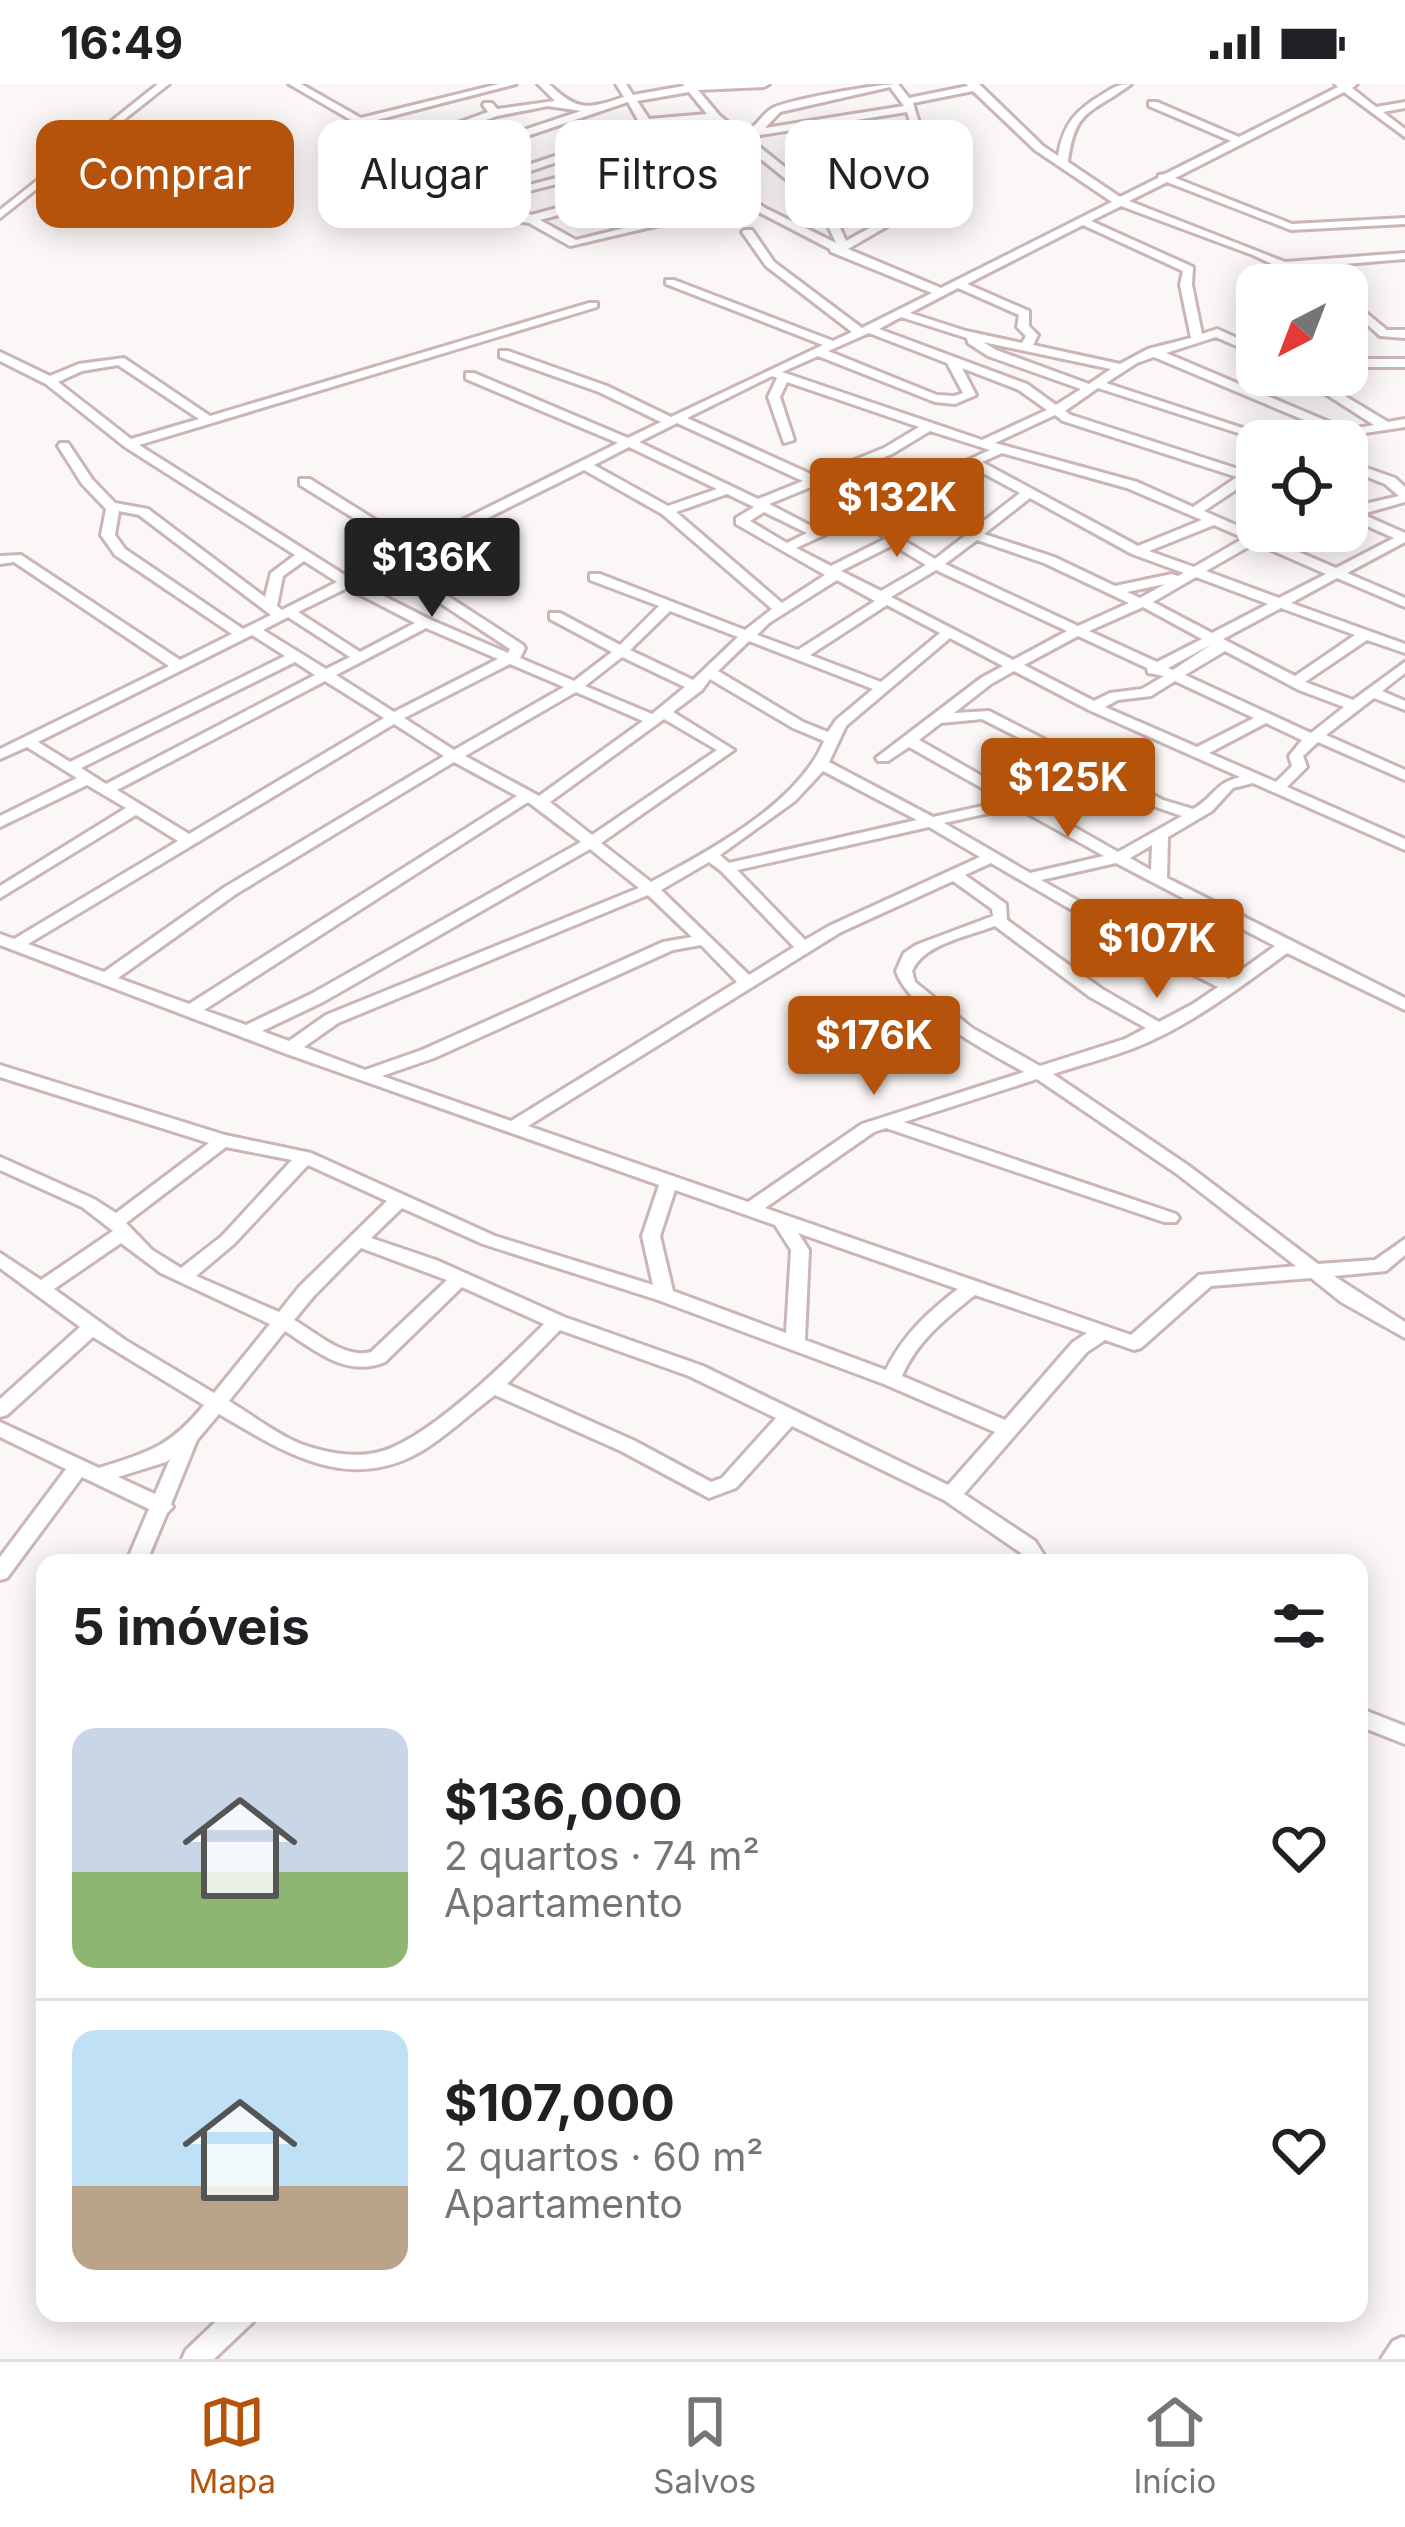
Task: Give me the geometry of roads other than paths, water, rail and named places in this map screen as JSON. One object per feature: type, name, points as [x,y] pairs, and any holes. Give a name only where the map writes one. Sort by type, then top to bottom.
[{"type":"street","points":[[0,215],[164,84]]},
{"type":"street","points":[[294,84],[360,120]]},
{"type":"street","points":[[366,120],[511,84]]},
{"type":"street","points":[[621,84],[643,120]]},
{"type":"street","points":[[848,84],[900,94]]},
{"type":"street","points":[[1062,165],[1064,130],[1107,88],[1126,84]]},
{"type":"street","points":[[544,85],[563,85]]},
{"type":"street","points":[[544,85],[567,107]]},
{"type":"street","points":[[630,120],[690,87],[760,85],[782,108]]},
{"type":"street","points":[[0,755],[249,632],[280,612],[777,375],[1346,85],[1405,134]]},
{"type":"street","points":[[761,133],[900,94],[976,86],[1062,165],[1118,201],[1282,264]]},
{"type":"street","points":[[690,87],[719,120]]},
{"type":"street","points":[[761,123],[782,108],[868,87]]},
{"type":"street","points":[[471,94],[495,113]]},
{"type":"street","points":[[473,120],[548,103],[638,115],[715,117]]},
{"type":"street","points":[[1153,104],[1237,140]]},
{"type":"street","points":[[1376,110],[1405,105]]},
{"type":"street","points":[[531,132],[596,111],[638,115]]},
{"type":"street","points":[[761,153],[785,172]]},
{"type":"street","points":[[1163,177],[1291,227],[1405,221]]},
{"type":"street","points":[[531,187],[555,180]]},
{"type":"street","points":[[761,206],[839,249],[940,292]]},
{"type":"street","points":[[1081,220],[1189,269],[1186,285],[1196,331]]},
{"type":"street","points":[[531,222],[582,245],[645,228]]},
{"type":"street","points":[[832,228],[839,249]]},
{"type":"street","points":[[839,249],[877,228]]},
{"type":"street","points":[[748,232],[770,264],[865,330],[1023,387],[1077,422],[1236,472]]},
{"type":"street","points":[[1298,264],[1405,256]]},
{"type":"street","points":[[670,282],[831,344]]},
{"type":"street","points":[[956,284],[1025,313],[1023,327],[1032,335],[1027,346]]},
{"type":"street","points":[[923,300],[944,328]]},
{"type":"street","points":[[129,444],[593,305]]},
{"type":"street","points":[[899,313],[963,334],[1119,367]]},
{"type":"street","points":[[1368,323],[1384,334],[1405,334]]},
{"type":"street","points":[[983,444],[1057,410],[1119,367],[1196,331],[1236,334]]},
{"type":"street","points":[[963,334],[1024,378],[1023,387]]},
{"type":"street","points":[[1223,335],[1236,341]]},
{"type":"street","points":[[817,351],[944,401],[970,395],[952,359]]},
{"type":"street","points":[[1152,352],[1313,420]]},
{"type":"street","points":[[992,353],[1236,429]]},
{"type":"street","points":[[504,354],[603,389],[815,481]]},
{"type":"street","points":[[0,356],[50,380],[129,444],[348,583],[427,623],[659,717],[727,750],[592,842],[327,993],[246,1031]]},
{"type":"street","points":[[50,380],[79,368],[120,362],[210,421]]},
{"type":"street","points":[[1368,362],[1405,363]]},
{"type":"street","points":[[1388,362],[1405,380]]},
{"type":"street","points":[[777,375],[928,427],[1132,485],[1236,528]]},
{"type":"street","points":[[777,375],[774,397],[788,440]]},
{"type":"street","points":[[470,376],[632,443],[814,532]]},
{"type":"street","points":[[1040,396],[1073,398]]},
{"type":"street","points":[[1336,396],[1385,426]]},
{"type":"street","points":[[1368,429],[1405,424]]},
{"type":"street","points":[[928,427],[888,451],[762,505],[741,521],[881,600],[1094,707],[1405,845]]},
{"type":"street","points":[[64,446],[87,481],[113,506],[143,512],[280,612],[359,657]]},
{"type":"street","points":[[786,548],[1001,449]]},
{"type":"street","points":[[974,463],[1186,574],[1405,649]]},
{"type":"street","points":[[585,465],[667,511],[779,608]]},
{"type":"street","points":[[1368,473],[1390,481],[1405,496],[1368,507]]},
{"type":"street","points":[[305,482],[414,550]]},
{"type":"street","points":[[1196,511],[1236,487]]},
{"type":"street","points":[[667,511],[728,489]]},
{"type":"street","points":[[800,655],[977,536],[1029,493]]},
{"type":"street","points":[[113,506],[108,535],[120,552],[454,756],[533,799],[650,889],[748,983]]},
{"type":"street","points":[[864,510],[893,540],[1153,670],[1405,776]]},
{"type":"street","points":[[1137,550],[1212,521]]},
{"type":"street","points":[[1368,523],[1401,541]]},
{"type":"street","points":[[977,536],[1049,560],[1296,682],[1345,711],[1360,754]]},
{"type":"street","points":[[190,1011],[659,717],[712,674],[779,608],[893,540]]},
{"type":"street","points":[[1153,670],[1216,641],[1333,572],[1401,541]]},
{"type":"street","points":[[883,758],[969,692],[1014,665],[1141,603],[1236,547]]},
{"type":"street","points":[[1293,552],[1405,603]]},
{"type":"street","points":[[280,612],[271,579],[279,569],[304,556]]},
{"type":"street","points":[[0,560],[16,558],[179,666]]},
{"type":"street","points":[[8,942],[396,717],[513,658],[518,648],[388,563]]},
{"type":"street","points":[[1112,591],[1186,574]]},
{"type":"street","points":[[595,577],[880,688]]},
{"type":"street","points":[[105,980],[201,912],[454,756],[579,686],[668,605]]},
{"type":"street","points":[[555,616],[697,687]]},
{"type":"street","points":[[105,790],[427,623]]},
{"type":"street","points":[[290,1049],[332,1019],[650,889],[709,854],[788,796],[821,764],[829,738],[948,632]]},
{"type":"street","points":[[1296,682],[1363,636]]},
{"type":"street","points":[[1094,707],[1174,679],[1216,641]]},
{"type":"street","points":[[69,768],[296,656]]},
{"type":"street","points":[[1277,789],[1300,767],[1297,754],[1314,737],[1405,666]]},
{"type":"street","points":[[712,674],[783,717],[829,738]]},
{"type":"street","points":[[1372,692],[1405,706]]},
{"type":"street","points":[[935,720],[978,712],[1158,803],[1192,814]]},
{"type":"street","points":[[1196,754],[1264,718]]},
{"type":"street","points":[[909,741],[1283,948],[1405,1005]]},
{"type":"street","points":[[28,742],[186,839]]},
{"type":"street","points":[[989,786],[1056,749]]},
{"type":"street","points":[[1033,810],[1067,801],[1082,762]]},
{"type":"street","points":[[821,764],[1161,954],[1230,986]]},
{"type":"street","points":[[0,822],[87,779]]},
{"type":"street","points":[[1028,878],[1120,857],[1212,805],[1228,785],[1252,779]]},
{"type":"street","points":[[726,868],[1015,803]]},
{"type":"street","points":[[1158,803],[1159,880]]},
{"type":"street","points":[[0,893],[135,809]]},
{"type":"street","points":[[709,854],[804,948]]},
{"type":"street","points":[[512,1128],[871,909],[992,857]]},
{"type":"street","points":[[953,874],[1000,907],[998,921]]},
{"type":"street","points":[[998,921],[1096,993],[1160,1029]]},
{"type":"street","points":[[998,921],[914,953],[903,977],[966,1032],[1041,1074],[1201,1183],[1379,1319],[1405,1331]]},
{"type":"street","points":[[365,1076],[428,1054],[669,946],[703,940]]},
{"type":"street","points":[[8,942],[365,1076],[1134,1343],[1216,1276],[1380,1267],[1405,1270]]},
{"type":"street","points":[[749,1210],[859,1134],[1160,1029],[1283,948]]},
{"type":"street","points":[[0,1071],[223,1141],[305,1157],[489,1240],[665,1295],[891,1378],[1005,1428]]},
{"type":"street","points":[[885,1123],[1170,1218]]},
{"type":"street","points":[[42,1288],[223,1141]]},
{"type":"street","points":[[184,1275],[228,1240],[305,1157]]},
{"type":"street","points":[[0,1163],[88,1203],[166,1268],[281,1321],[345,1357],[365,1362],[379,1357],[460,1278]]},
{"type":"street","points":[[665,1295],[650,1237],[670,1182]]},
{"type":"street","points":[[0,1572],[90,1472],[159,1456],[190,1436],[281,1321],[397,1202]]},
{"type":"street","points":[[782,1222],[800,1250],[795,1346]]},
{"type":"street","points":[[357,1240],[460,1278],[557,1322],[696,1371],[951,1495],[1033,1554]]},
{"type":"street","points":[[1380,1267],[1405,1245]]},
{"type":"street","points":[[0,1258],[92,1327],[304,1454],[359,1462],[412,1447],[493,1386],[557,1322]]},
{"type":"street","points":[[891,1378],[902,1349],[914,1335],[970,1289]]},
{"type":"street","points":[[0,1410],[92,1327]]},
{"type":"street","points":[[951,1495],[1060,1366],[1103,1332]]},
{"type":"street","points":[[493,1386],[628,1446],[709,1490],[729,1484],[790,1416]]},
{"type":"street","points":[[0,1429],[163,1507]]},
{"type":"street","points":[[140,1554],[190,1436]]},
{"type":"street","points":[[1368,1721],[1405,1736]]},
{"type":"street","points":[[195,2359],[234,2322]]}]
